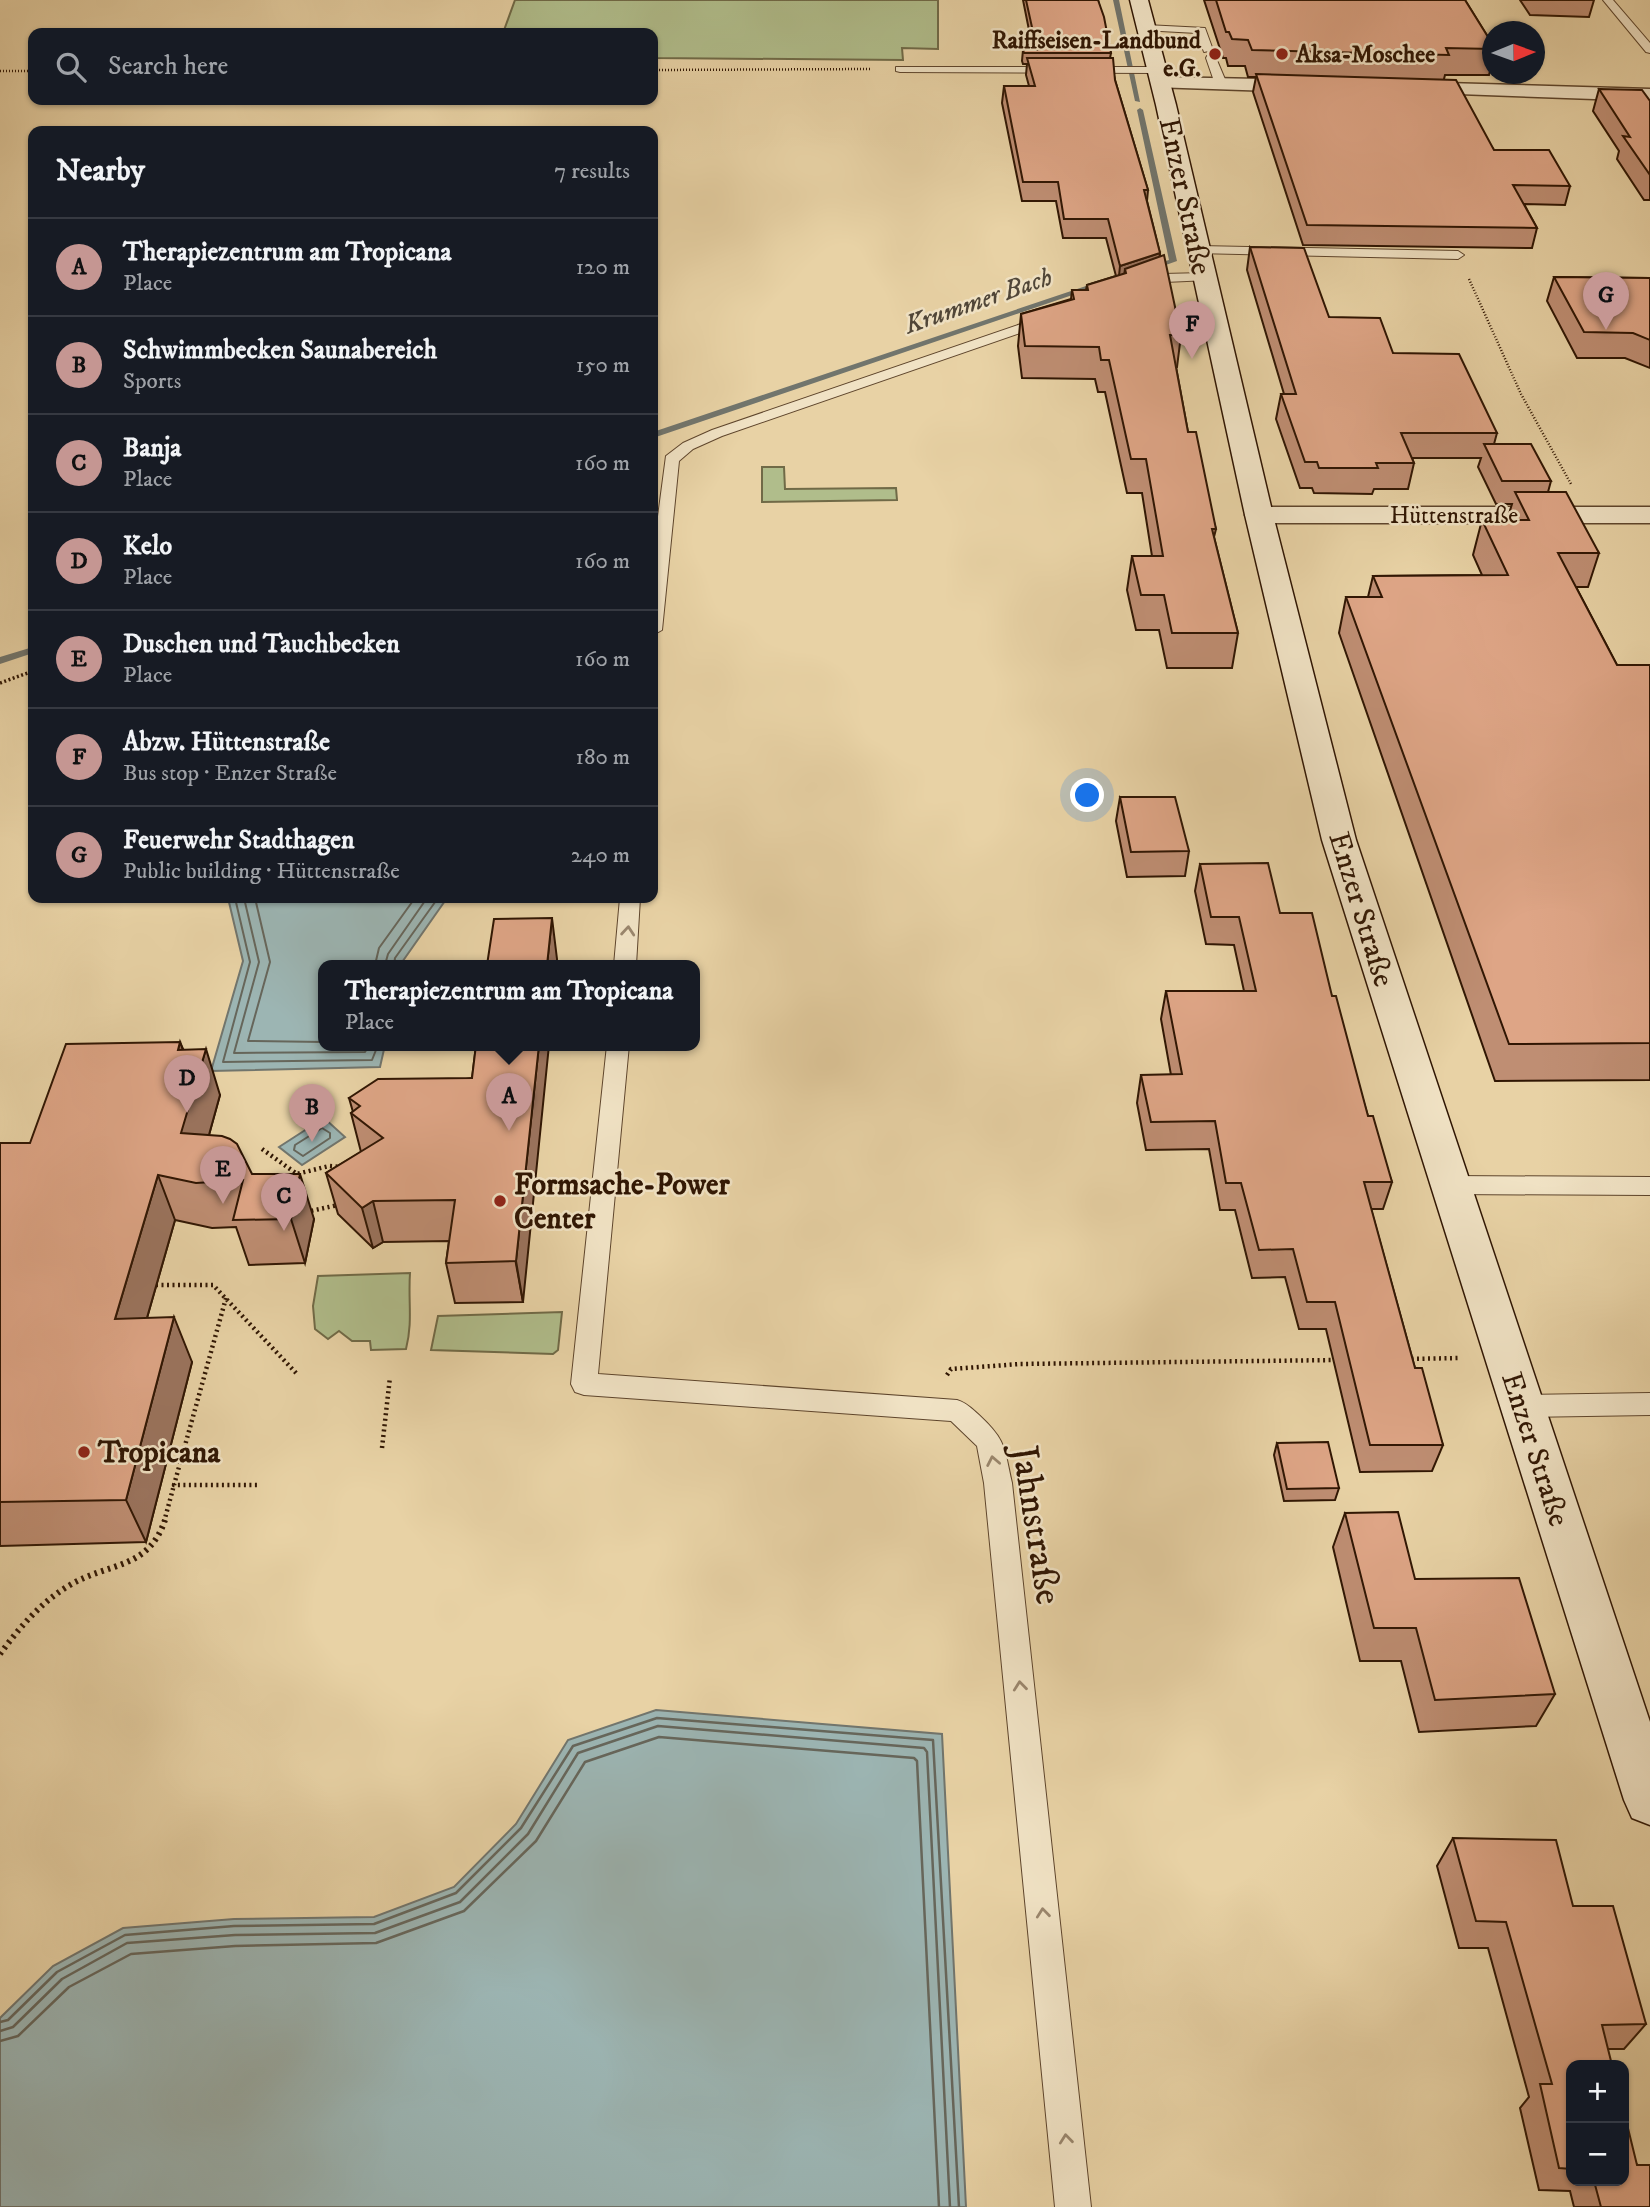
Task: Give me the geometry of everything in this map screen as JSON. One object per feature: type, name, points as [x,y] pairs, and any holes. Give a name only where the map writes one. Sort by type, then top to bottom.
[{"type":"main road","name":"Enzer Straße","points":[[1139,0],[1200,250],[1203,277],[1259,516],[1339,840],[1650,1800]]},
{"type":"main road","points":[[1158,76],[1221,84],[1329,86]]},
{"type":"main road","points":[[1395,88],[1650,95]]},
{"type":"main road","name":"Hüttenstraße","points":[[1259,516],[1650,515]]},
{"type":"lane","points":[[1608,0],[1650,50]]},
{"type":"lane","points":[[1146,28],[1201,30],[1221,84]]},
{"type":"lane","points":[[900,69],[1131,70],[1158,76]]},
{"type":"lane","points":[[1200,250],[1458,255]]},
{"type":"lane","points":[[1130,290],[1163,278],[1203,277]]},
{"type":"lane","points":[[658,582],[671,458],[688,446],[717,433],[1071,310]]},
{"type":"lane","points":[[625,960],[630,903]]},
{"type":"lane","name":"Jahnstraße","points":[[617,1051],[584,1384],[957,1411],[989,1441],[998,1483],[1073,2207]]},
{"type":"lane","points":[[1450,1185],[1650,1186]]},
{"type":"lane","points":[[1523,1406],[1650,1404]]},
{"type":"path","points":[[658,70],[900,69]]},
{"type":"path","points":[[0,71],[28,71]]},
{"type":"path","points":[[1458,255],[1521,394],[1589,515]]},
{"type":"path","points":[[0,683],[28,673]]},
{"type":"path","points":[[262,1149],[297,1174],[320,1166],[353,1169]]},
{"type":"path","points":[[300,1212],[346,1201]]},
{"type":"path","points":[[156,1284],[213,1284],[297,1374]]},
{"type":"path","points":[[0,1654],[44,1605],[76,1581],[118,1567],[142,1554],[155,1542],[174,1485],[226,1298]]},
{"type":"path","points":[[1396,1359],[1507,1358]]},
{"type":"path","points":[[921,1410],[951,1369],[1020,1364],[1340,1360]]},
{"type":"path","points":[[382,1448],[390,1377]]},
{"type":"path","points":[[174,1485],[258,1485]]},
{"type":"green space","points":[[515,0],[938,0],[938,49],[902,48],[903,60],[658,58],[658,28],[505,28]]},
{"type":"green space","points":[[762,467],[784,467],[785,489],[896,488],[897,500],[762,502]]},
{"type":"green space","points":[[410,1273],[410,1320],[406,1349],[371,1350],[370,1341],[352,1341],[339,1331],[328,1339],[315,1329],[313,1306],[318,1276]]},
{"type":"green space","points":[[562,1312],[558,1350],[553,1354],[431,1350],[438,1316]]},
{"type":"water","points":[[229,903],[443,903],[404,960],[318,960],[318,1051],[384,1051],[380,1067],[211,1071],[243,961]]},
{"type":"water","points":[[324,1118],[345,1137],[302,1165],[279,1147]]},
{"type":"water","points":[[656,1710],[942,1734],[966,2207],[0,2207],[0,2018],[53,1966],[123,1928],[234,1919],[374,1917],[454,1887],[516,1824],[568,1740]]},
{"type":"building","points":[[1026,0],[1098,0],[1111,53],[1024,53],[1023,50],[1037,50]]},
{"type":"building","points":[[1216,0],[1465,0],[1482,27],[1482,49],[1446,48],[1449,55],[1252,50],[1248,40],[1232,39],[1229,32],[1226,32]]},
{"type":"building","points":[[1027,58],[1113,58],[1115,80],[1148,190],[1144,190],[1160,253],[1120,266],[1108,219],[1064,219],[1058,182],[1023,182],[1004,86],[1035,86]]},
{"type":"building","points":[[1256,74],[1456,80],[1494,150],[1549,150],[1570,186],[1513,185],[1537,228],[1307,225]]},
{"type":"building","points":[[1599,89],[1642,90],[1650,101],[1650,175],[1623,136],[1630,137]]},
{"type":"building","points":[[1250,247],[1304,248],[1329,317],[1380,318],[1393,353],[1459,354],[1497,433],[1401,433],[1414,463],[1376,463],[1378,468],[1319,468],[1317,462],[1305,462],[1281,394],[1296,394]]},
{"type":"building","points":[[1164,255],[1181,335],[1170,335],[1188,432],[1196,432],[1216,529],[1212,529],[1238,633],[1172,633],[1164,595],[1141,595],[1132,556],[1163,556],[1146,459],[1131,459],[1109,360],[1101,360],[1099,347],[1025,346],[1021,314],[1074,299],[1072,290],[1088,290],[1087,285],[1126,273],[1125,269]]},
{"type":"building","points":[[1554,277],[1650,278],[1650,340],[1633,333],[1584,332]]},
{"type":"building","points":[[1484,444],[1531,444],[1551,481],[1502,481]]},
{"type":"building","points":[[1515,492],[1566,492],[1599,553],[1558,553],[1617,665],[1650,665],[1650,1043],[1509,1044],[1346,597],[1382,597],[1373,576],[1508,575],[1482,520],[1529,520]]},
{"type":"building","points":[[1120,797],[1175,797],[1189,851],[1131,852]]},
{"type":"building","points":[[1268,863],[1280,913],[1312,913],[1332,996],[1336,996],[1368,1116],[1373,1116],[1392,1182],[1364,1182],[1415,1368],[1422,1368],[1443,1445],[1370,1445],[1335,1302],[1307,1302],[1293,1249],[1259,1250],[1241,1183],[1226,1183],[1215,1121],[1151,1122],[1141,1075],[1182,1074],[1166,991],[1256,991],[1239,917],[1211,917],[1200,864]]},
{"type":"building","points":[[552,918],[548,960],[488,960],[494,919]]},
{"type":"building","name":"Tropicana","points":[[180,1042],[178,1050],[206,1049],[181,1133],[230,1139],[237,1144],[252,1174],[300,1174],[291,1219],[233,1220],[243,1180],[196,1183],[158,1175],[115,1319],[174,1317],[126,1500],[0,1502],[0,1143],[30,1143],[66,1044]]},
{"type":"building","points":[[475,1051],[538,1051],[516,1261],[446,1263],[455,1200],[373,1201],[362,1208],[326,1173],[383,1138],[351,1113],[360,1106],[349,1098],[378,1079],[472,1078]]},
{"type":"building","points":[[1328,1442],[1339,1488],[1287,1489],[1277,1443]]},
{"type":"building","points":[[1398,1512],[1415,1579],[1519,1578],[1555,1694],[1435,1700],[1416,1628],[1374,1628],[1345,1513]]},
{"type":"building","points":[[1453,1838],[1556,1840],[1573,1906],[1613,1906],[1646,2024],[1602,2025],[1611,2060],[1566,2060],[1566,2169],[1559,2168],[1540,2084],[1552,2084],[1506,1922],[1476,1921]]},
{"type":"building","points":[[1629,2132],[1637,2165],[1650,2165],[1650,2207],[1601,2207],[1595,2186],[1629,2186]]},
{"type":"waterway","name":"Krummer Bach","points":[[1116,0],[1138,101]]},
{"type":"waterway","name":"Krummer Bach","points":[[1140,110],[1173,261],[1149,269]]},
{"type":"waterway","name":"Krummer Bach","points":[[658,433],[1089,288]]},
{"type":"waterway","name":"Krummer Bach","points":[[0,661],[28,652]]},
{"type":"place","name":"Raiffseisen-Landbund e.G.","points":[[1215,54]]},
{"type":"place","name":"Aksa-Moschee","points":[[1282,54]]},
{"type":"place","name":"Feuerwehr Stadthagen","points":[[1606,330]]},
{"type":"place","name":"Abzw. Hüttenstraße","points":[[1192,359]]},
{"type":"place","name":"Kelo","points":[[187,1113]]},
{"type":"place","name":"Therapiezentrum am Tropicana","points":[[509,1131]]},
{"type":"place","name":"Schwimmbecken Saunabereich","points":[[312,1142]]},
{"type":"place","name":"Formsache-Power Center","points":[[500,1201]]},
{"type":"place","name":"Duschen und Tauchbecken","points":[[223,1204]]},
{"type":"place","name":"Banja","points":[[284,1231]]},
{"type":"place","name":"Tropicana","points":[[84,1452]]}]
